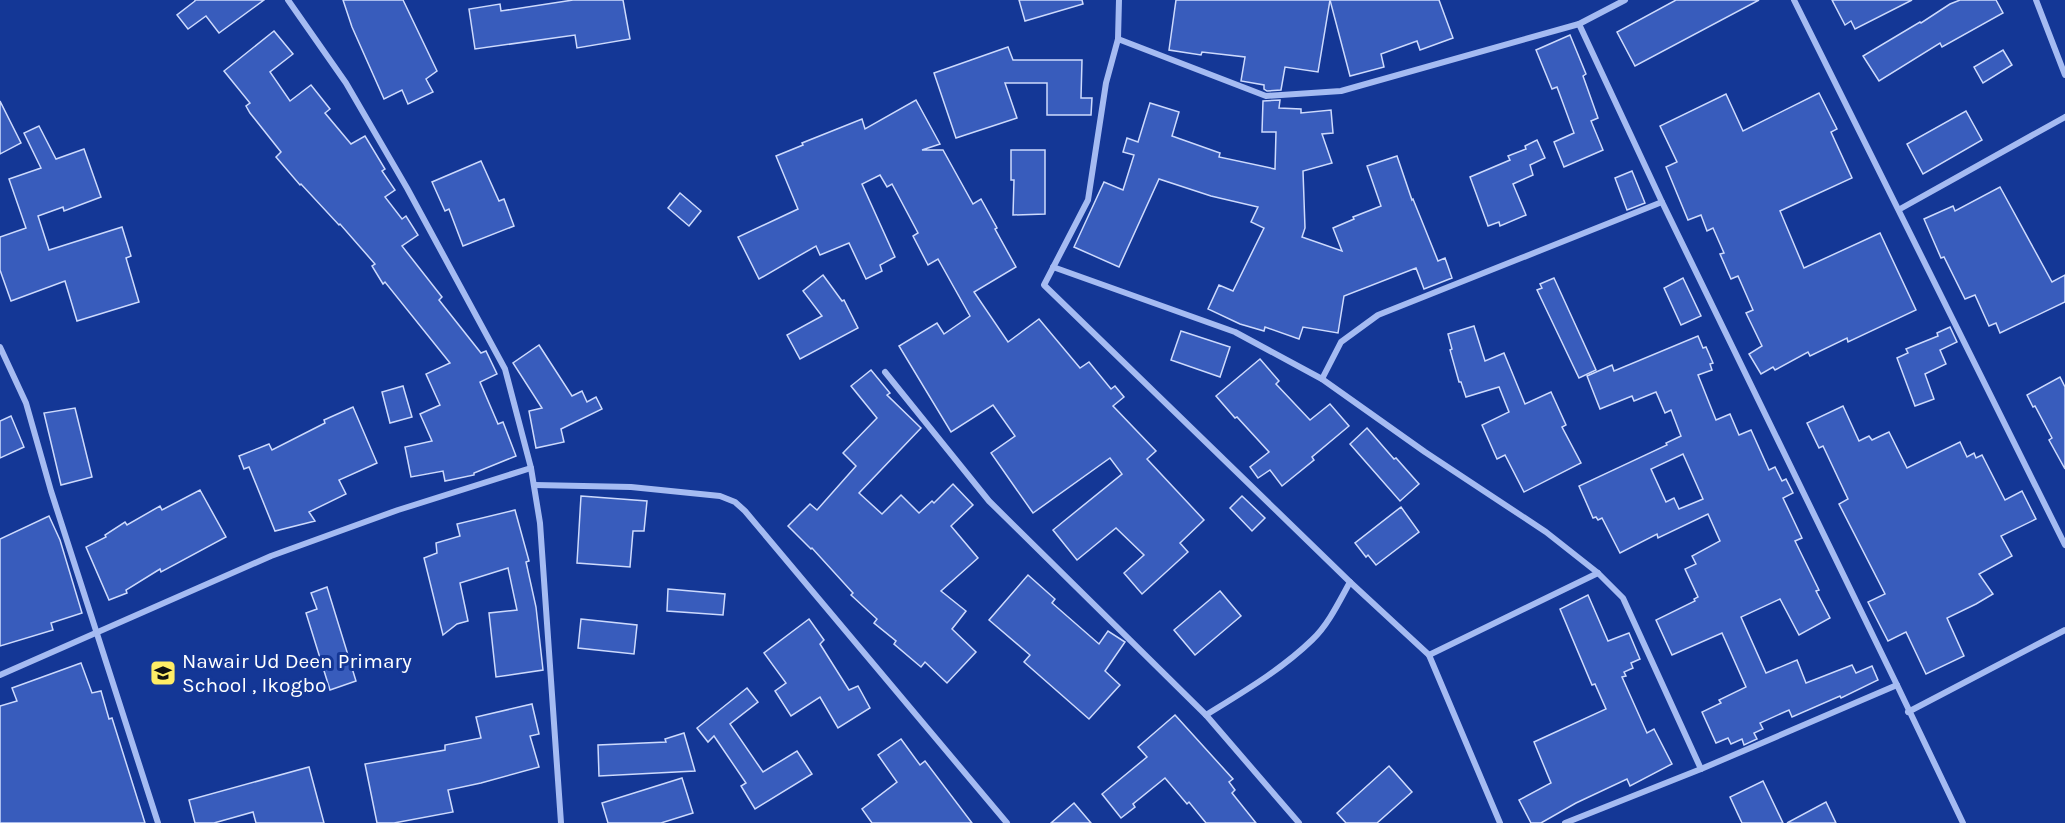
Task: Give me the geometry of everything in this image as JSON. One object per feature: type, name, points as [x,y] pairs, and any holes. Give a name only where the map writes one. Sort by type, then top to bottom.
[{"type":"street","points":[[288,0],[346,83],[412,198],[505,369],[535,485],[540,523],[561,823]]},
{"type":"street","points":[[1119,0],[1118,39],[1106,83],[1088,200],[1044,285],[1350,582],[1429,655],[1500,823]]},
{"type":"street","points":[[1118,39],[1266,96],[1278,96],[1341,91],[1580,24],[1625,0]]},
{"type":"street","points":[[1794,0],[2065,544]]},
{"type":"street","points":[[2036,0],[2065,75]]},
{"type":"street","points":[[1580,24],[1662,202],[1963,823]]},
{"type":"street","points":[[1900,209],[2065,117]]},
{"type":"street","points":[[1322,379],[1341,342],[1378,315],[1662,202]]},
{"type":"street","points":[[1053,267],[1234,332],[1322,379],[1425,452],[1546,532],[1598,573],[1623,598],[1701,770]]},
{"type":"street","points":[[0,347],[26,403],[51,491],[158,823]]},
{"type":"street","points":[[885,372],[989,501],[1206,715],[1299,823]]},
{"type":"street","points":[[0,675],[272,556],[398,510],[531,468]]},
{"type":"street","points":[[535,485],[631,487],[720,496],[735,502],[746,511],[1007,823]]},
{"type":"street","points":[[1429,655],[1598,573]]},
{"type":"street","points":[[1206,715],[1263,679],[1313,639],[1335,610],[1350,582]]},
{"type":"street","points":[[1908,712],[2065,630]]},
{"type":"street","points":[[1565,823],[1701,770],[1897,685]]},
{"type":"building","points":[[195,0],[264,0],[219,33],[206,16],[188,29],[177,15]]},
{"type":"building","points":[[343,0],[403,0],[437,71],[426,79],[433,92],[408,104],[402,90],[384,99],[352,27]]},
{"type":"building","points":[[573,0],[623,0],[630,39],[577,48],[575,35],[475,49],[469,9],[500,4],[501,11]]},
{"type":"building","points":[[1019,0],[1082,0],[1083,4],[1025,21]]},
{"type":"building","points":[[1176,0],[1330,0],[1318,72],[1285,67],[1281,90],[1267,91],[1264,85],[1241,81],[1245,57],[1202,52],[1201,55],[1169,50]]},
{"type":"building","points":[[1330,0],[1439,0],[1453,38],[1420,50],[1417,41],[1381,54],[1384,67],[1350,76]]},
{"type":"building","points":[[1676,0],[1759,0],[1635,66],[1617,32]]},
{"type":"building","points":[[1832,0],[1912,0],[1855,29],[1851,21],[1845,25]]},
{"type":"building","points":[[1960,0],[1996,0],[2003,13],[1942,47],[1940,43],[1879,81],[1863,56]]},
{"type":"building","points":[[274,31],[293,54],[270,72],[290,101],[311,85],[330,109],[325,113],[351,144],[365,136],[385,169],[382,171],[395,190],[385,197],[402,219],[406,216],[418,235],[402,246],[442,297],[439,300],[481,353],[486,351],[497,374],[480,382],[498,424],[503,422],[516,456],[474,473],[474,475],[445,481],[443,471],[411,477],[405,447],[432,441],[420,414],[440,405],[426,374],[450,363],[385,282],[383,284],[372,266],[375,264],[276,157],[281,152],[250,113],[246,106],[250,103],[224,71]]},
{"type":"building","points":[[1570,35],[1586,74],[1583,76],[1598,118],[1591,121],[1603,150],[1564,167],[1554,142],[1574,133],[1557,87],[1552,89],[1536,50]]},
{"type":"building","points":[[1008,47],[1013,60],[1082,60],[1081,98],[1092,98],[1091,115],[1047,115],[1047,83],[1005,83],[1017,118],[956,138],[934,73]]},
{"type":"building","points":[[2003,50],[2012,65],[1983,83],[1974,67]]},
{"type":"building","points":[[1819,93],[1837,129],[1831,132],[1852,178],[1780,211],[1804,268],[1880,233],[1916,310],[1848,342],[1847,338],[1810,356],[1808,352],[1775,370],[1773,367],[1761,374],[1749,354],[1762,346],[1746,313],[1753,310],[1738,276],[1731,279],[1720,254],[1724,253],[1713,228],[1707,231],[1701,215],[1688,220],[1666,167],[1677,162],[1660,126],[1726,94],[1743,131]]},
{"type":"building","points":[[916,100],[940,144],[922,150],[943,150],[973,204],[981,199],[1016,267],[974,292],[1008,342],[1039,319],[1080,368],[1089,362],[1111,389],[1115,386],[1124,397],[1113,406],[1156,451],[1147,459],[1204,520],[1180,543],[1188,552],[1142,594],[1124,573],[1144,555],[1116,528],[1077,560],[1053,530],[1122,474],[1110,458],[1033,513],[991,453],[1015,436],[993,405],[951,432],[899,346],[937,323],[944,334],[970,316],[938,259],[928,265],[913,236],[918,233],[892,184],[887,187],[880,175],[862,184],[895,257],[880,265],[882,271],[866,279],[849,243],[820,255],[816,246],[759,279],[738,237],[798,209],[776,156],[862,119],[865,129]]},
{"type":"building","points":[[1280,100],[1279,108],[1301,109],[1301,113],[1331,110],[1333,133],[1322,134],[1332,163],[1303,171],[1305,228],[1302,237],[1342,251],[1333,228],[1381,206],[1367,166],[1397,156],[1412,200],[1438,261],[1445,258],[1452,278],[1424,289],[1416,268],[1344,296],[1338,333],[1303,327],[1299,339],[1265,327],[1264,331],[1240,324],[1208,309],[1219,285],[1233,291],[1264,228],[1251,222],[1258,207],[1211,196],[1159,179],[1119,267],[1074,247],[1104,182],[1123,190],[1134,155],[1123,152],[1127,138],[1138,142],[1150,103],[1179,112],[1172,136],[1220,153],[1219,157],[1275,169],[1276,132],[1262,132],[1263,101]]},
{"type":"building","points":[[0,101],[21,143],[0,154]]},
{"type":"building","points":[[1966,111],[1982,140],[1923,174],[1907,144]]},
{"type":"building","points":[[39,126],[56,159],[84,149],[101,197],[64,211],[63,207],[38,216],[49,250],[122,227],[131,256],[126,258],[139,302],[77,321],[65,281],[11,301],[0,270],[0,237],[26,228],[9,179],[41,168],[24,133]]},
{"type":"building","points":[[1537,140],[1545,158],[1530,165],[1533,175],[1513,184],[1526,215],[1500,226],[1499,222],[1488,226],[1470,177],[1510,160],[1508,156],[1526,149],[1525,146]]},
{"type":"building","points":[[1011,150],[1045,150],[1045,214],[1013,215],[1014,180],[1011,180]]},
{"type":"building","points":[[481,161],[499,201],[504,199],[514,226],[463,246],[449,209],[445,211],[432,182]]},
{"type":"building","points":[[1632,171],[1645,203],[1627,210],[1615,178]]},
{"type":"building","points":[[2000,187],[2052,282],[2065,275],[2065,302],[2000,333],[1996,323],[1989,326],[1975,295],[1965,299],[1944,257],[1941,258],[1924,219],[1953,206],[1955,211]]},
{"type":"building","points":[[680,193],[701,211],[689,226],[668,208]]},
{"type":"building","points":[[823,275],[842,301],[844,300],[858,328],[800,359],[787,335],[822,316],[803,291]]},
{"type":"building","points":[[1554,278],[1596,370],[1579,378],[1537,290],[1542,288],[1540,284]]},
{"type":"building","points":[[1683,278],[1701,316],[1681,325],[1664,288]]},
{"type":"building","points":[[1474,326],[1485,361],[1504,353],[1525,404],[1551,392],[1566,425],[1562,427],[1581,463],[1524,492],[1505,455],[1497,459],[1482,425],[1509,412],[1499,387],[1466,397],[1450,350],[1452,349],[1448,334]]},
{"type":"building","points":[[1950,327],[1957,342],[1940,350],[1946,364],[1925,374],[1934,399],[1915,406],[1897,358],[1908,353],[1906,349],[1938,336],[1937,333]]},
{"type":"building","points":[[1181,331],[1230,347],[1220,377],[1171,360]]},
{"type":"building","points":[[1698,336],[1713,363],[1710,364],[1712,370],[1698,375],[1716,420],[1730,414],[1739,435],[1751,430],[1769,470],[1775,467],[1782,481],[1786,479],[1793,493],[1783,498],[1802,538],[1795,541],[1830,618],[1799,635],[1780,599],[1741,617],[1766,673],[1797,660],[1806,683],[1852,665],[1856,673],[1872,666],[1878,680],[1841,698],[1840,696],[1792,717],[1789,710],[1760,723],[1763,729],[1754,733],[1757,739],[1744,745],[1742,739],[1731,744],[1728,738],[1716,743],[1702,712],[1721,703],[1719,700],[1746,687],[1722,633],[1672,655],[1656,620],[1695,601],[1694,599],[1698,597],[1685,569],[1696,564],[1692,556],[1720,541],[1708,514],[1658,538],[1657,534],[1620,553],[1602,518],[1598,520],[1596,517],[1593,518],[1579,486],[1667,445],[1666,443],[1681,436],[1671,410],[1665,413],[1656,392],[1634,401],[1632,396],[1600,409],[1587,376],[1612,365],[1614,371]],"holes":[[[1683,454],[1703,499],[1679,509],[1674,498],[1666,502],[1651,469]]]},
{"type":"building","points":[[539,345],[572,396],[582,391],[587,402],[596,397],[602,409],[561,429],[564,442],[536,448],[529,411],[542,408],[513,363]]},
{"type":"building","points":[[1260,359],[1279,381],[1276,384],[1310,420],[1330,404],[1349,426],[1312,457],[1314,460],[1282,486],[1270,470],[1258,478],[1250,467],[1269,452],[1216,396]]},
{"type":"building","points":[[871,370],[890,393],[887,395],[921,428],[859,493],[882,514],[901,495],[919,513],[932,501],[934,503],[953,484],[973,505],[951,526],[978,558],[941,591],[966,611],[952,629],[976,652],[947,683],[925,662],[921,667],[894,644],[896,641],[874,623],[877,619],[851,595],[853,593],[812,548],[788,526],[810,504],[817,510],[856,466],[843,453],[877,418],[851,386]]},
{"type":"building","points":[[2060,377],[2065,387],[2065,469],[2049,440],[2052,438],[2027,395]]},
{"type":"building","points":[[403,386],[412,417],[390,423],[382,392]]},
{"type":"building","points":[[1843,406],[1859,441],[1869,436],[1872,440],[1889,432],[1907,468],[1960,442],[1967,457],[1974,453],[1976,458],[1982,455],[2005,500],[2022,491],[2036,519],[2001,536],[2012,556],[1979,574],[1993,594],[1947,618],[1964,656],[1926,674],[1906,632],[1888,641],[1868,602],[1885,594],[1839,504],[1848,499],[1823,446],[1819,448],[1807,423]]},
{"type":"building","points":[[353,407],[377,463],[339,480],[346,494],[309,512],[315,521],[275,531],[249,467],[244,469],[239,456],[269,444],[272,450],[325,423],[324,420]]},
{"type":"building","points":[[75,408],[92,477],[61,485],[44,413]]},
{"type":"building","points":[[11,416],[24,447],[0,458],[0,421]]},
{"type":"building","points":[[1367,428],[1419,484],[1400,501],[1350,444]]},
{"type":"building","points":[[200,490],[226,537],[161,572],[160,569],[126,590],[127,593],[109,600],[86,547],[106,537],[105,535],[125,522],[127,525],[160,506],[162,510]]},
{"type":"building","points":[[581,496],[647,501],[644,531],[633,531],[630,567],[577,563]]},
{"type":"building","points":[[1242,496],[1265,518],[1252,531],[1230,508]]},
{"type":"building","points":[[1401,507],[1419,532],[1376,565],[1355,543]]},
{"type":"building","points":[[515,510],[529,561],[526,562],[536,607],[543,670],[496,677],[489,613],[517,610],[508,568],[460,583],[468,621],[457,624],[443,635],[424,558],[437,553],[436,543],[460,536],[457,524]]},
{"type":"building","points":[[49,516],[60,540],[82,613],[51,623],[53,630],[0,646],[0,539]]},
{"type":"building","points":[[1028,575],[1055,599],[1052,603],[1099,644],[1108,631],[1125,642],[1105,671],[1120,685],[1089,719],[1024,662],[1030,655],[989,620]]},
{"type":"building","points":[[327,587],[356,681],[330,690],[306,613],[317,609],[311,593]]},
{"type":"building","points":[[668,589],[725,594],[723,615],[667,611]]},
{"type":"building","points":[[1220,591],[1241,616],[1195,655],[1174,630]]},
{"type":"building","points":[[1588,595],[1608,641],[1629,633],[1640,659],[1631,663],[1633,668],[1624,672],[1626,676],[1622,677],[1647,733],[1654,729],[1672,764],[1630,786],[1627,779],[1576,803],[1541,823],[1531,823],[1519,800],[1551,783],[1534,742],[1606,709],[1595,684],[1592,685],[1560,609]]},
{"type":"building","points":[[581,619],[637,625],[634,654],[578,648]]},
{"type":"building","points":[[809,619],[824,640],[820,644],[849,690],[858,686],[870,708],[838,728],[820,697],[791,716],[775,691],[786,683],[764,653]]},
{"type":"building","points":[[81,663],[92,693],[101,691],[109,719],[112,718],[145,823],[0,823],[0,706],[17,701],[12,688]]},
{"type":"building","points":[[747,688],[758,702],[730,724],[763,772],[797,751],[812,774],[755,809],[741,786],[746,783],[714,736],[708,742],[697,728]]},
{"type":"building","points":[[532,704],[539,734],[530,736],[539,767],[448,790],[453,812],[394,823],[377,823],[365,764],[445,750],[445,745],[481,738],[476,717]]},
{"type":"building","points":[[1175,715],[1233,779],[1229,782],[1235,790],[1232,793],[1256,823],[1206,823],[1165,778],[1133,804],[1135,807],[1121,818],[1102,794],[1147,757],[1138,747]]},
{"type":"building","points":[[684,733],[695,771],[599,776],[598,745],[666,742],[665,739]]},
{"type":"building","points":[[901,739],[920,765],[925,761],[972,823],[872,823],[862,809],[897,782],[878,755]]},
{"type":"building","points":[[1389,766],[1412,792],[1377,823],[1346,823],[1337,813]]},
{"type":"building","points":[[309,767],[324,823],[256,823],[253,812],[214,823],[195,823],[189,800]]},
{"type":"building","points":[[682,778],[693,813],[661,823],[608,823],[602,803]]},
{"type":"building","points":[[1763,781],[1783,823],[1742,823],[1730,797]]},
{"type":"building","points":[[1826,802],[1836,823],[1787,823]]},
{"type":"building","points":[[1074,803],[1091,823],[1051,823]]},
{"type":"place","name":"Nawair Ud Deen Primary School , Ikogbo","points":[[163,673]]}]
